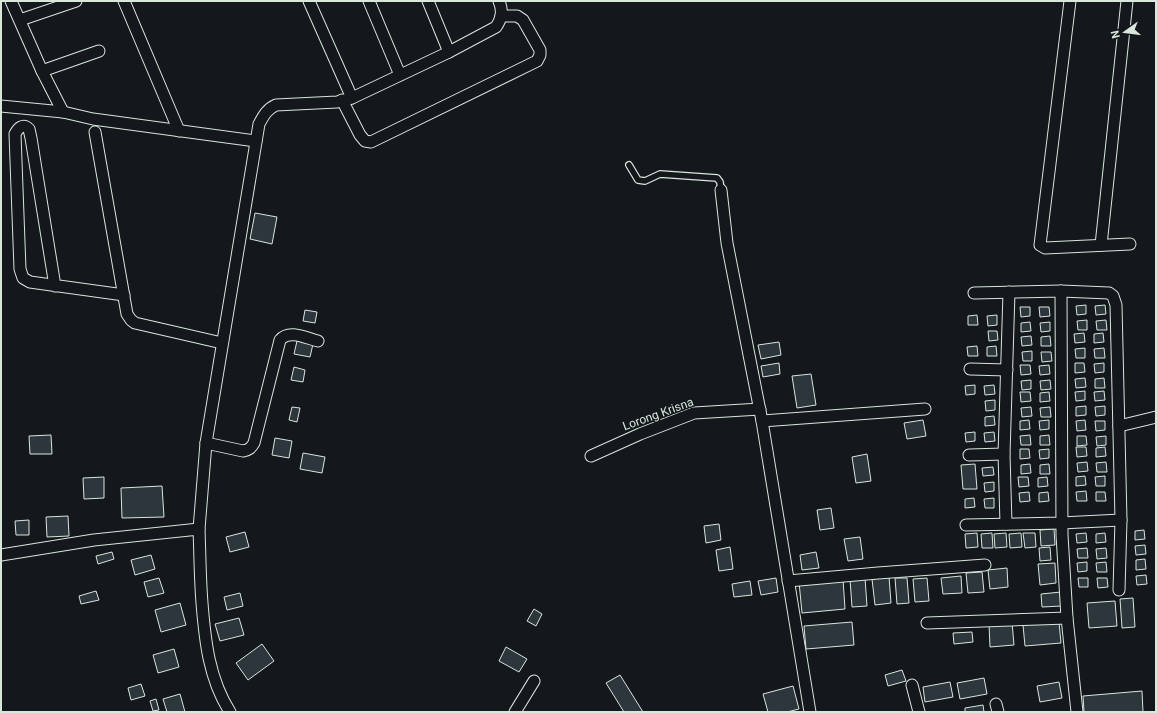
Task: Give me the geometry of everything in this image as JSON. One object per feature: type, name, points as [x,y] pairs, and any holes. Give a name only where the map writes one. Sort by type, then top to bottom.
[{"type":"street","points":[[11,1],[42,71],[63,112]]},
{"type":"street","points":[[20,20],[76,1]]},
{"type":"street","points":[[124,1],[179,131]]},
{"type":"street","points":[[309,1],[360,135],[365,142],[371,142],[537,61],[540,55],[540,50],[524,20],[517,16],[501,16]]},
{"type":"street","points":[[369,1],[400,75]]},
{"type":"street","points":[[230,712],[222,698],[212,673],[204,637],[199,529],[206,444],[259,124],[269,108],[281,104],[337,102],[347,99],[449,52],[496,27],[501,16],[499,1]]},
{"type":"street","points":[[1070,1],[1040,245],[1045,248],[1130,244]]},
{"type":"street","points":[[1101,245],[1126,1]]},
{"type":"street","points":[[431,2],[449,52]]},
{"type":"street","points":[[42,71],[99,51]]},
{"type":"street","points":[[1,106],[63,112],[92,119],[256,141]]},
{"type":"street","points":[[55,286],[31,138],[29,129],[24,126],[17,130],[15,134],[21,275],[25,281],[30,282],[55,286],[124,295]]},
{"type":"street","points":[[95,132],[127,314],[130,320],[135,323],[222,343]]},
{"type":"street","points":[[721,190],[727,243],[760,409],[810,712]]},
{"type":"street","points":[[1061,291],[1062,523],[1067,618],[1077,712]]},
{"type":"street","points":[[974,293],[1061,291],[1109,293],[1115,300],[1121,520],[1119,590]]},
{"type":"street","points":[[1006,524],[1004,454],[1009,292]]},
{"type":"street","points":[[206,444],[243,451],[252,448],[280,340],[284,335],[291,334],[318,341]]},
{"type":"street","points":[[970,369],[1007,370]]},
{"type":"street","name":"Lorong Krisna","points":[[592,456],[634,436],[694,413],[760,409]]},
{"type":"street","points":[[762,421],[925,409]]},
{"type":"street","points":[[1119,426],[1156,417]]},
{"type":"street","points":[[969,455],[1004,454]]},
{"type":"street","points":[[966,525],[1121,520]]},
{"type":"street","points":[[1,555],[94,540],[199,529]]},
{"type":"street","points":[[788,581],[985,565]]},
{"type":"street","points":[[927,624],[1067,618]]},
{"type":"street","points":[[514,712],[534,681]]},
{"type":"street","points":[[912,685],[919,712]]},
{"type":"lane","points":[[629,165],[638,180],[644,181],[660,174],[717,178],[720,182],[721,190]]},
{"type":"building","points":[[255,213],[277,217],[272,244],[250,239]]},
{"type":"building","points":[[1086,305],[1086,314],[1077,315],[1076,306]]},
{"type":"building","points":[[1105,305],[1106,314],[1096,315],[1095,306]]},
{"type":"building","points":[[1020,307],[1030,307],[1030,316],[1021,317]]},
{"type":"building","points":[[1039,307],[1049,307],[1050,316],[1040,317]]},
{"type":"building","points":[[305,310],[317,312],[315,323],[303,321]]},
{"type":"building","points":[[977,315],[978,325],[968,325],[968,316]]},
{"type":"building","points":[[997,315],[997,325],[988,326],[987,316]]},
{"type":"building","points":[[1087,320],[1087,330],[1078,330],[1077,321]]},
{"type":"building","points":[[1106,320],[1107,330],[1097,330],[1096,321]]},
{"type":"building","points":[[1030,322],[1031,331],[1021,332],[1021,323]]},
{"type":"building","points":[[1050,322],[1050,331],[1041,332],[1040,323]]},
{"type":"building","points":[[988,331],[997,331],[998,340],[989,341]]},
{"type":"building","points":[[1084,333],[1085,342],[1075,343],[1074,334]]},
{"type":"building","points":[[1103,333],[1104,342],[1094,343],[1094,334]]},
{"type":"building","points":[[1031,336],[1032,345],[1022,346],[1021,337]]},
{"type":"building","points":[[1050,336],[1051,346],[1041,346],[1041,337]]},
{"type":"building","points":[[297,341],[313,344],[310,357],[294,354]]},
{"type":"building","points":[[779,342],[781,355],[761,359],[758,345]]},
{"type":"building","points":[[977,346],[978,356],[968,356],[967,347]]},
{"type":"building","points":[[996,346],[997,356],[987,356],[987,347]]},
{"type":"building","points":[[1085,348],[1085,358],[1076,358],[1075,349]]},
{"type":"building","points":[[1104,348],[1105,358],[1095,358],[1094,349]]},
{"type":"building","points":[[1032,351],[1032,361],[1023,361],[1022,352]]},
{"type":"building","points":[[1041,352],[1051,352],[1052,361],[1042,362]]},
{"type":"building","points":[[779,363],[780,374],[763,377],[761,366]]},
{"type":"building","points":[[1075,363],[1084,363],[1085,372],[1075,373]]},
{"type":"building","points":[[1104,363],[1104,372],[1095,373],[1094,364]]},
{"type":"building","points":[[1020,365],[1030,365],[1031,374],[1021,375]]},
{"type":"building","points":[[1049,365],[1050,374],[1040,375],[1039,366]]},
{"type":"building","points":[[294,367],[305,370],[303,382],[291,380]]},
{"type":"building","points":[[811,374],[816,405],[797,408],[792,376]]},
{"type":"building","points":[[1085,378],[1086,387],[1076,388],[1075,379]]},
{"type":"building","points":[[1104,378],[1105,388],[1095,388],[1095,379]]},
{"type":"building","points":[[1031,380],[1031,389],[1022,390],[1021,381]]},
{"type":"building","points":[[1050,380],[1051,389],[1041,390],[1040,381]]},
{"type":"building","points":[[975,385],[975,394],[966,395],[965,386]]},
{"type":"building","points":[[994,385],[995,394],[985,395],[984,386]]},
{"type":"building","points":[[1085,391],[1085,400],[1076,401],[1075,392]]},
{"type":"building","points":[[1104,391],[1105,400],[1095,401],[1094,392]]},
{"type":"building","points":[[1020,392],[1030,392],[1031,401],[1021,402]]},
{"type":"building","points":[[1049,392],[1050,401],[1040,402],[1040,393]]},
{"type":"building","points":[[995,400],[995,410],[986,411],[985,401]]},
{"type":"building","points":[[1086,406],[1086,415],[1076,416],[1076,407]]},
{"type":"building","points":[[1105,406],[1105,415],[1096,416],[1095,407]]},
{"type":"building","points":[[292,407],[300,408],[297,422],[289,420]]},
{"type":"building","points":[[1031,407],[1032,416],[1022,417],[1021,408]]},
{"type":"building","points":[[1050,407],[1051,417],[1041,417],[1040,408]]},
{"type":"building","points":[[994,416],[995,425],[985,426],[985,417]]},
{"type":"building","points":[[923,420],[926,436],[907,439],[904,423]]},
{"type":"building","points":[[1029,420],[1030,429],[1020,430],[1020,421]]},
{"type":"building","points":[[1049,420],[1049,429],[1040,430],[1039,421]]},
{"type":"building","points":[[1085,420],[1086,430],[1077,431],[1076,421]]},
{"type":"building","points":[[1095,421],[1105,421],[1105,430],[1096,431]]},
{"type":"building","points":[[975,432],[975,441],[966,442],[965,433]]},
{"type":"building","points":[[994,432],[995,441],[985,442],[984,433]]},
{"type":"building","points":[[51,435],[52,454],[30,454],[29,436]]},
{"type":"building","points":[[1030,435],[1031,445],[1021,445],[1020,436]]},
{"type":"building","points":[[1049,435],[1050,445],[1040,445],[1040,436]]},
{"type":"building","points":[[1077,436],[1086,436],[1087,445],[1077,446]]},
{"type":"building","points":[[1106,436],[1106,445],[1097,446],[1096,437]]},
{"type":"building","points":[[275,438],[292,441],[289,458],[272,455]]},
{"type":"building","points":[[1076,447],[1086,447],[1087,456],[1077,457]]},
{"type":"building","points":[[1105,447],[1106,456],[1096,457],[1096,448]]},
{"type":"building","points":[[1020,449],[1029,449],[1030,458],[1020,459]]},
{"type":"building","points":[[1049,449],[1049,458],[1040,459],[1039,450]]},
{"type":"building","points":[[303,453],[325,457],[322,473],[300,469]]},
{"type":"building","points":[[867,454],[871,481],[856,483],[852,457]]},
{"type":"building","points":[[1087,462],[1088,471],[1078,472],[1077,463]]},
{"type":"building","points":[[1106,462],[1107,472],[1097,472],[1096,463]]},
{"type":"building","points":[[975,464],[977,489],[963,489],[961,465]]},
{"type":"building","points":[[1030,464],[1031,473],[1021,474],[1021,465]]},
{"type":"building","points":[[1049,464],[1050,474],[1040,474],[1040,465]]},
{"type":"building","points":[[993,467],[994,475],[983,476],[982,468]]},
{"type":"building","points":[[1085,476],[1086,485],[1076,486],[1076,477]]},
{"type":"building","points":[[1105,476],[1105,486],[1096,486],[1095,477]]},
{"type":"building","points":[[104,477],[104,498],[84,499],[83,478]]},
{"type":"building","points":[[1018,477],[1028,477],[1029,486],[1019,487]]},
{"type":"building","points":[[1047,477],[1048,486],[1038,487],[1038,478]]},
{"type":"building","points":[[994,482],[994,491],[985,492],[984,483]]},
{"type":"building","points":[[162,486],[164,517],[122,518],[121,488]]},
{"type":"building","points":[[1086,491],[1087,501],[1077,501],[1076,492]]},
{"type":"building","points":[[1029,492],[1030,501],[1020,502],[1019,493]]},
{"type":"building","points":[[1048,492],[1049,501],[1039,502],[1039,493]]},
{"type":"building","points":[[1096,492],[1105,492],[1106,501],[1096,501]]},
{"type":"building","points":[[974,498],[975,507],[965,508],[965,499]]},
{"type":"building","points":[[994,498],[994,508],[985,508],[984,499]]},
{"type":"building","points":[[831,508],[834,528],[820,530],[817,510]]},
{"type":"building","points":[[68,516],[69,536],[47,537],[46,517]]},
{"type":"building","points":[[29,520],[29,535],[16,535],[15,521]]},
{"type":"building","points":[[719,524],[721,540],[706,543],[704,526]]},
{"type":"building","points":[[1054,529],[1055,545],[1041,546],[1040,530]]},
{"type":"building","points":[[1144,530],[1145,539],[1135,540],[1135,531]]},
{"type":"building","points":[[245,532],[249,547],[230,552],[226,537]]},
{"type":"building","points":[[977,533],[978,547],[966,548],[965,534]]},
{"type":"building","points":[[992,533],[993,548],[982,548],[981,534]]},
{"type":"building","points":[[1006,533],[1007,547],[995,548],[994,534]]},
{"type":"building","points":[[1021,533],[1022,547],[1010,548],[1009,534]]},
{"type":"building","points":[[1023,533],[1035,533],[1036,547],[1025,548]]},
{"type":"building","points":[[1086,533],[1087,542],[1077,543],[1076,534]]},
{"type":"building","points":[[1105,533],[1106,542],[1096,543],[1096,534]]},
{"type":"building","points":[[860,537],[863,559],[848,561],[844,539]]},
{"type":"building","points":[[1145,545],[1146,554],[1136,555],[1135,546]]},
{"type":"building","points":[[730,547],[733,569],[719,571],[716,550]]},
{"type":"building","points":[[1050,547],[1051,560],[1040,561],[1039,548]]},
{"type":"building","points":[[1087,548],[1088,558],[1078,558],[1077,549]]},
{"type":"building","points":[[1106,548],[1107,558],[1097,559],[1096,549]]},
{"type":"building","points":[[112,552],[114,559],[98,564],[96,556]]},
{"type":"building","points":[[816,552],[819,568],[802,570],[800,555]]},
{"type":"building","points":[[151,555],[155,569],[135,575],[131,560]]},
{"type":"building","points":[[1145,559],[1146,569],[1136,570],[1136,560]]},
{"type":"building","points":[[1087,562],[1087,571],[1078,572],[1077,563]]},
{"type":"building","points":[[1106,562],[1107,572],[1097,572],[1096,563]]},
{"type":"building","points":[[1055,563],[1056,583],[1040,585],[1038,564]]},
{"type":"building","points":[[1007,568],[1008,587],[990,589],[988,570]]},
{"type":"building","points":[[982,572],[984,592],[968,593],[966,573]]},
{"type":"building","points":[[1146,575],[1147,584],[1137,585],[1136,576]]},
{"type":"building","points":[[961,576],[962,593],[943,594],[941,578]]},
{"type":"building","points":[[889,577],[891,603],[875,605],[872,579]]},
{"type":"building","points":[[159,578],[164,593],[148,597],[144,582]]},
{"type":"building","points":[[776,578],[778,592],[761,595],[758,581]]},
{"type":"building","points":[[865,578],[867,606],[852,607],[850,579]]},
{"type":"building","points":[[895,578],[907,578],[909,603],[897,604]]},
{"type":"building","points":[[927,578],[929,601],[915,602],[913,579]]},
{"type":"building","points":[[1078,578],[1088,578],[1088,587],[1079,587]]},
{"type":"building","points":[[1097,578],[1107,578],[1108,587],[1098,588]]},
{"type":"building","points":[[843,579],[845,609],[802,613],[799,582]]},
{"type":"building","points":[[750,581],[752,595],[734,597],[732,584]]},
{"type":"building","points":[[96,591],[99,600],[81,604],[79,596]]},
{"type":"building","points":[[1061,592],[1062,606],[1042,607],[1041,594]]},
{"type":"building","points":[[240,593],[243,606],[227,610],[224,597]]},
{"type":"building","points":[[1133,598],[1135,627],[1122,628],[1120,599]]},
{"type":"building","points":[[1115,601],[1117,626],[1089,628],[1087,603]]},
{"type":"building","points":[[180,603],[186,625],[161,632],[155,610]]},
{"type":"building","points":[[534,609],[542,614],[536,626],[527,621]]},
{"type":"building","points":[[239,618],[244,635],[220,641],[215,624]]},
{"type":"building","points":[[852,622],[854,645],[806,649],[804,626]]},
{"type":"building","points":[[1012,622],[1014,645],[990,647],[989,624]]},
{"type":"building","points":[[1059,622],[1061,643],[1025,646],[1023,625]]},
{"type":"building","points":[[972,632],[973,642],[954,644],[953,633]]},
{"type":"building","points":[[262,644],[274,661],[248,680],[236,663]]},
{"type":"building","points":[[506,647],[527,659],[519,672],[499,661]]},
{"type":"building","points":[[174,649],[179,667],[158,673],[153,655]]},
{"type":"building","points":[[902,670],[906,681],[888,686],[885,675]]},
{"type":"building","points":[[620,675],[643,712],[624,712],[606,683]]},
{"type":"building","points":[[984,678],[987,694],[960,699],[957,683]]},
{"type":"building","points":[[950,682],[953,697],[925,702],[923,687]]},
{"type":"building","points":[[1059,682],[1062,698],[1040,702],[1037,686]]},
{"type":"building","points":[[141,684],[145,696],[131,700],[128,688]]},
{"type":"building","points":[[793,686],[799,709],[787,712],[768,712],[763,694]]},
{"type":"building","points":[[1142,691],[1143,712],[1084,712],[1083,696]]},
{"type":"building","points":[[180,694],[185,712],[167,712],[163,699]]},
{"type":"building","points":[[156,699],[159,710],[153,711],[150,701]]},
{"type":"building","points":[[983,705],[984,712],[965,712],[965,708]]}]
